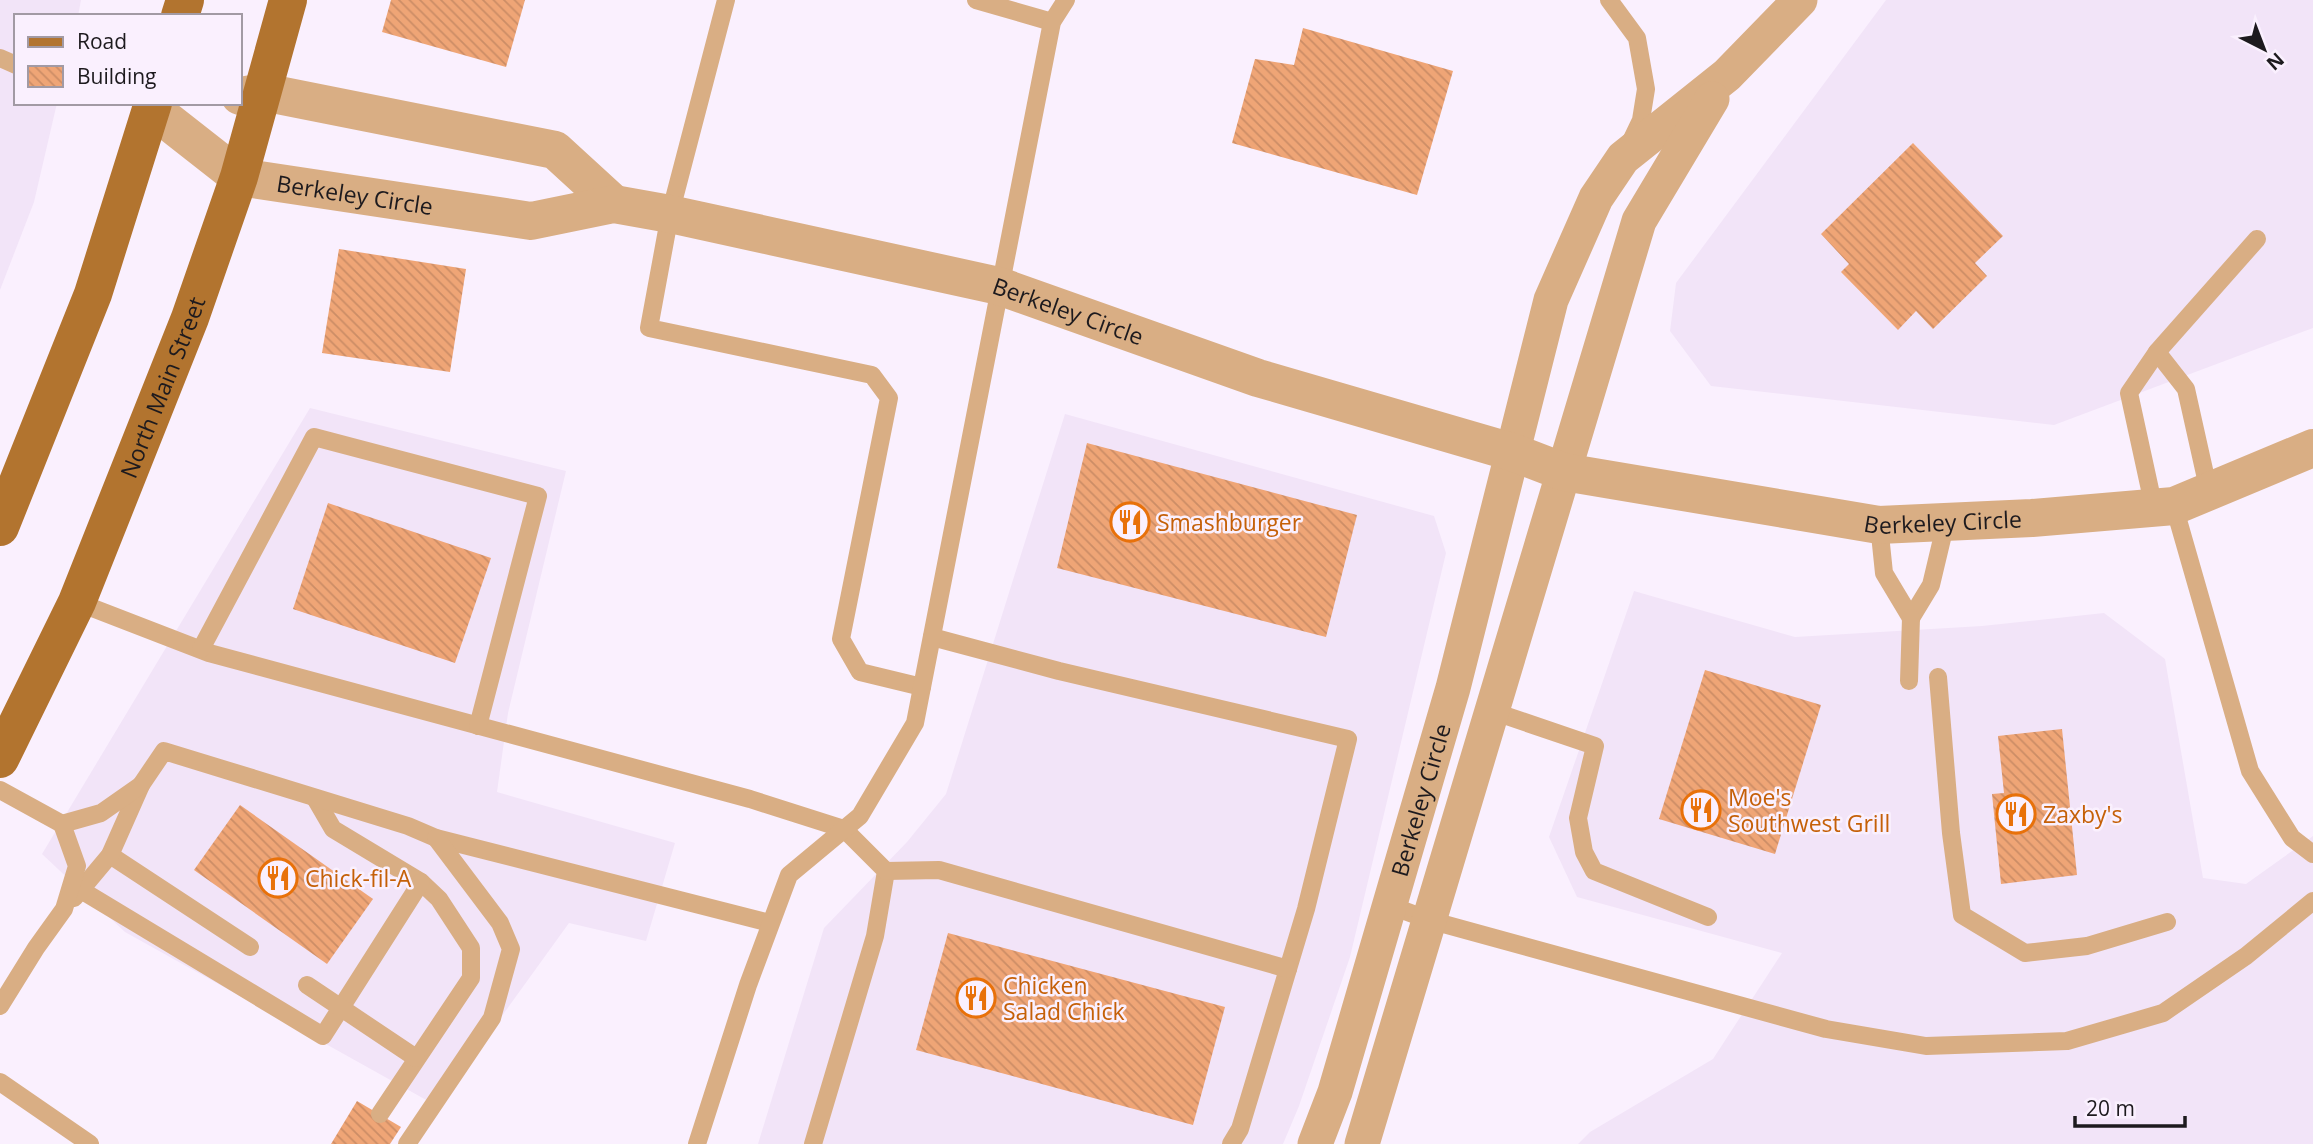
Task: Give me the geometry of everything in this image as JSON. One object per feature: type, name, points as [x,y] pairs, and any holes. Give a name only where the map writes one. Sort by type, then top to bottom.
[{"type":"main road","name":"North Main Street","points":[[0,759],[76,602],[190,318],[239,177],[251,94],[288,0]]},
{"type":"main road","points":[[0,527],[93,295],[155,105]]},
{"type":"street","name":"Berkeley Circle","points":[[1315,1144],[1335,1092],[1452,688],[1551,300],[1596,198],[1623,158],[1727,75],[1800,0]]},
{"type":"street","name":"Berkeley Circle","points":[[1362,1144],[1639,221],[1673,160],[1727,75]]},
{"type":"street","points":[[251,94],[555,150],[614,204]]},
{"type":"street","name":"Berkeley Circle","points":[[156,105],[239,177],[531,221],[614,204],[670,214],[999,286],[1258,378],[1512,452],[1564,472],[1879,525],[2032,518],[2164,507],[2209,492],[2313,448]]},
{"type":"lane","points":[[726,0],[670,214],[649,328],[872,375],[889,398],[841,639],[860,672],[922,687]]},
{"type":"lane","points":[[975,0],[1052,22]]},
{"type":"lane","points":[[697,1144],[748,985],[789,875],[860,816],[915,723],[1052,22],[1066,0]]},
{"type":"lane","points":[[1609,0],[1637,38],[1646,89],[1641,120],[1623,158]]},
{"type":"lane","points":[[2257,239],[2157,352],[2129,393],[2250,771],[2292,838],[2313,854]]},
{"type":"lane","points":[[2157,352],[2186,389],[2209,492]]},
{"type":"lane","points":[[201,649],[314,437],[538,496],[478,726]]},
{"type":"lane","points":[[1909,681],[1911,618],[1931,585],[1945,522]]},
{"type":"lane","points":[[1879,525],[1884,573],[1911,618]]},
{"type":"lane","points":[[76,602],[201,649],[750,799],[844,830],[886,871],[939,870],[1288,969]]},
{"type":"lane","points":[[932,637],[1059,671],[1348,739],[1306,909],[1240,1129],[1231,1144]]},
{"type":"lane","points":[[1938,677],[1951,833],[1962,915],[2025,953],[2087,946],[2167,922]]},
{"type":"lane","points":[[1492,711],[1595,746],[1578,818],[1584,852],[1594,870],[1708,917]]},
{"type":"lane","points":[[0,1006],[64,909],[110,855],[141,785],[164,751],[408,826],[436,838],[770,923]]},
{"type":"lane","points":[[61,824],[101,813],[141,785]]},
{"type":"lane","points":[[0,790],[61,824],[77,866],[64,909]]},
{"type":"lane","points":[[315,798],[333,829],[421,882],[439,899],[471,948],[471,978],[380,1114]]},
{"type":"lane","points":[[407,1144],[492,1018],[511,949],[500,923],[436,838]]},
{"type":"lane","points":[[110,855],[250,947]]},
{"type":"lane","points":[[813,1144],[875,936],[886,871]]},
{"type":"lane","points":[[80,890],[323,1036],[421,882]]},
{"type":"lane","points":[[1389,905],[1429,920],[1826,1029],[1926,1046],[2067,1041],[2164,1013],[2246,957],[2313,901]]},
{"type":"lane","points":[[307,985],[416,1058]]},
{"type":"lane","points":[[0,1082],[90,1144]]},
{"type":"shaded area","points":[[0,0],[81,0],[78,14],[14,14],[14,105],[57,105],[34,202],[0,290]]},
{"type":"shaded area","points":[[1886,0],[2313,0],[2313,328],[2054,425],[1711,386],[1670,331],[1676,283]]},
{"type":"shaded area","points":[[310,408],[566,471],[508,713],[497,792],[675,843],[646,941],[569,923],[437,1106],[125,932],[42,854]]},
{"type":"shaded area","points":[[1065,414],[1434,516],[1446,553],[1350,957],[1299,1106],[1283,1144],[758,1144],[824,928],[907,842],[946,794]]},
{"type":"shaded area","points":[[1634,591],[1795,637],[1982,626],[2104,613],[2165,659],[2203,878],[2246,884],[2313,836],[2313,1144],[1578,1144],[1590,1132],[1713,1059],[1782,953],[1577,897],[1549,837]]},
{"type":"building","points":[[391,0],[525,0],[506,67],[382,32]]},
{"type":"building","points":[[1303,28],[1453,71],[1417,195],[1232,143],[1255,59],[1294,65]]},
{"type":"building","points":[[1913,143],[2003,236],[1975,263],[1987,276],[1933,329],[1916,311],[1898,330],[1841,272],[1849,264],[1821,234]]},
{"type":"building","points":[[339,249],[466,269],[450,372],[322,353]]},
{"type":"building","points":[[1087,443],[1357,515],[1326,637],[1057,568]]},
{"type":"building","points":[[328,503],[491,558],[455,663],[293,609]]},
{"type":"building","points":[[1705,670],[1821,705],[1775,854],[1659,819]]},
{"type":"building","points":[[2062,729],[2077,875],[2001,884],[1992,794],[2004,793],[1998,736]]},
{"type":"building","points":[[240,805],[373,899],[327,964],[194,870]]},
{"type":"building","points":[[948,933],[1225,1007],[1193,1125],[916,1050]]},
{"type":"building","points":[[357,1101],[401,1127],[390,1144],[331,1144]]},
{"type":"place","name":"Smashburger","points":[[1130,522]]},
{"type":"place","name":"Moe's Southwest Grill","points":[[1701,810]]},
{"type":"place","name":"Zaxby's","points":[[2016,814]]},
{"type":"place","name":"Chick-fil-A","points":[[278,878]]},
{"type":"place","name":"Chicken Salad Chick","points":[[976,998]]}]
